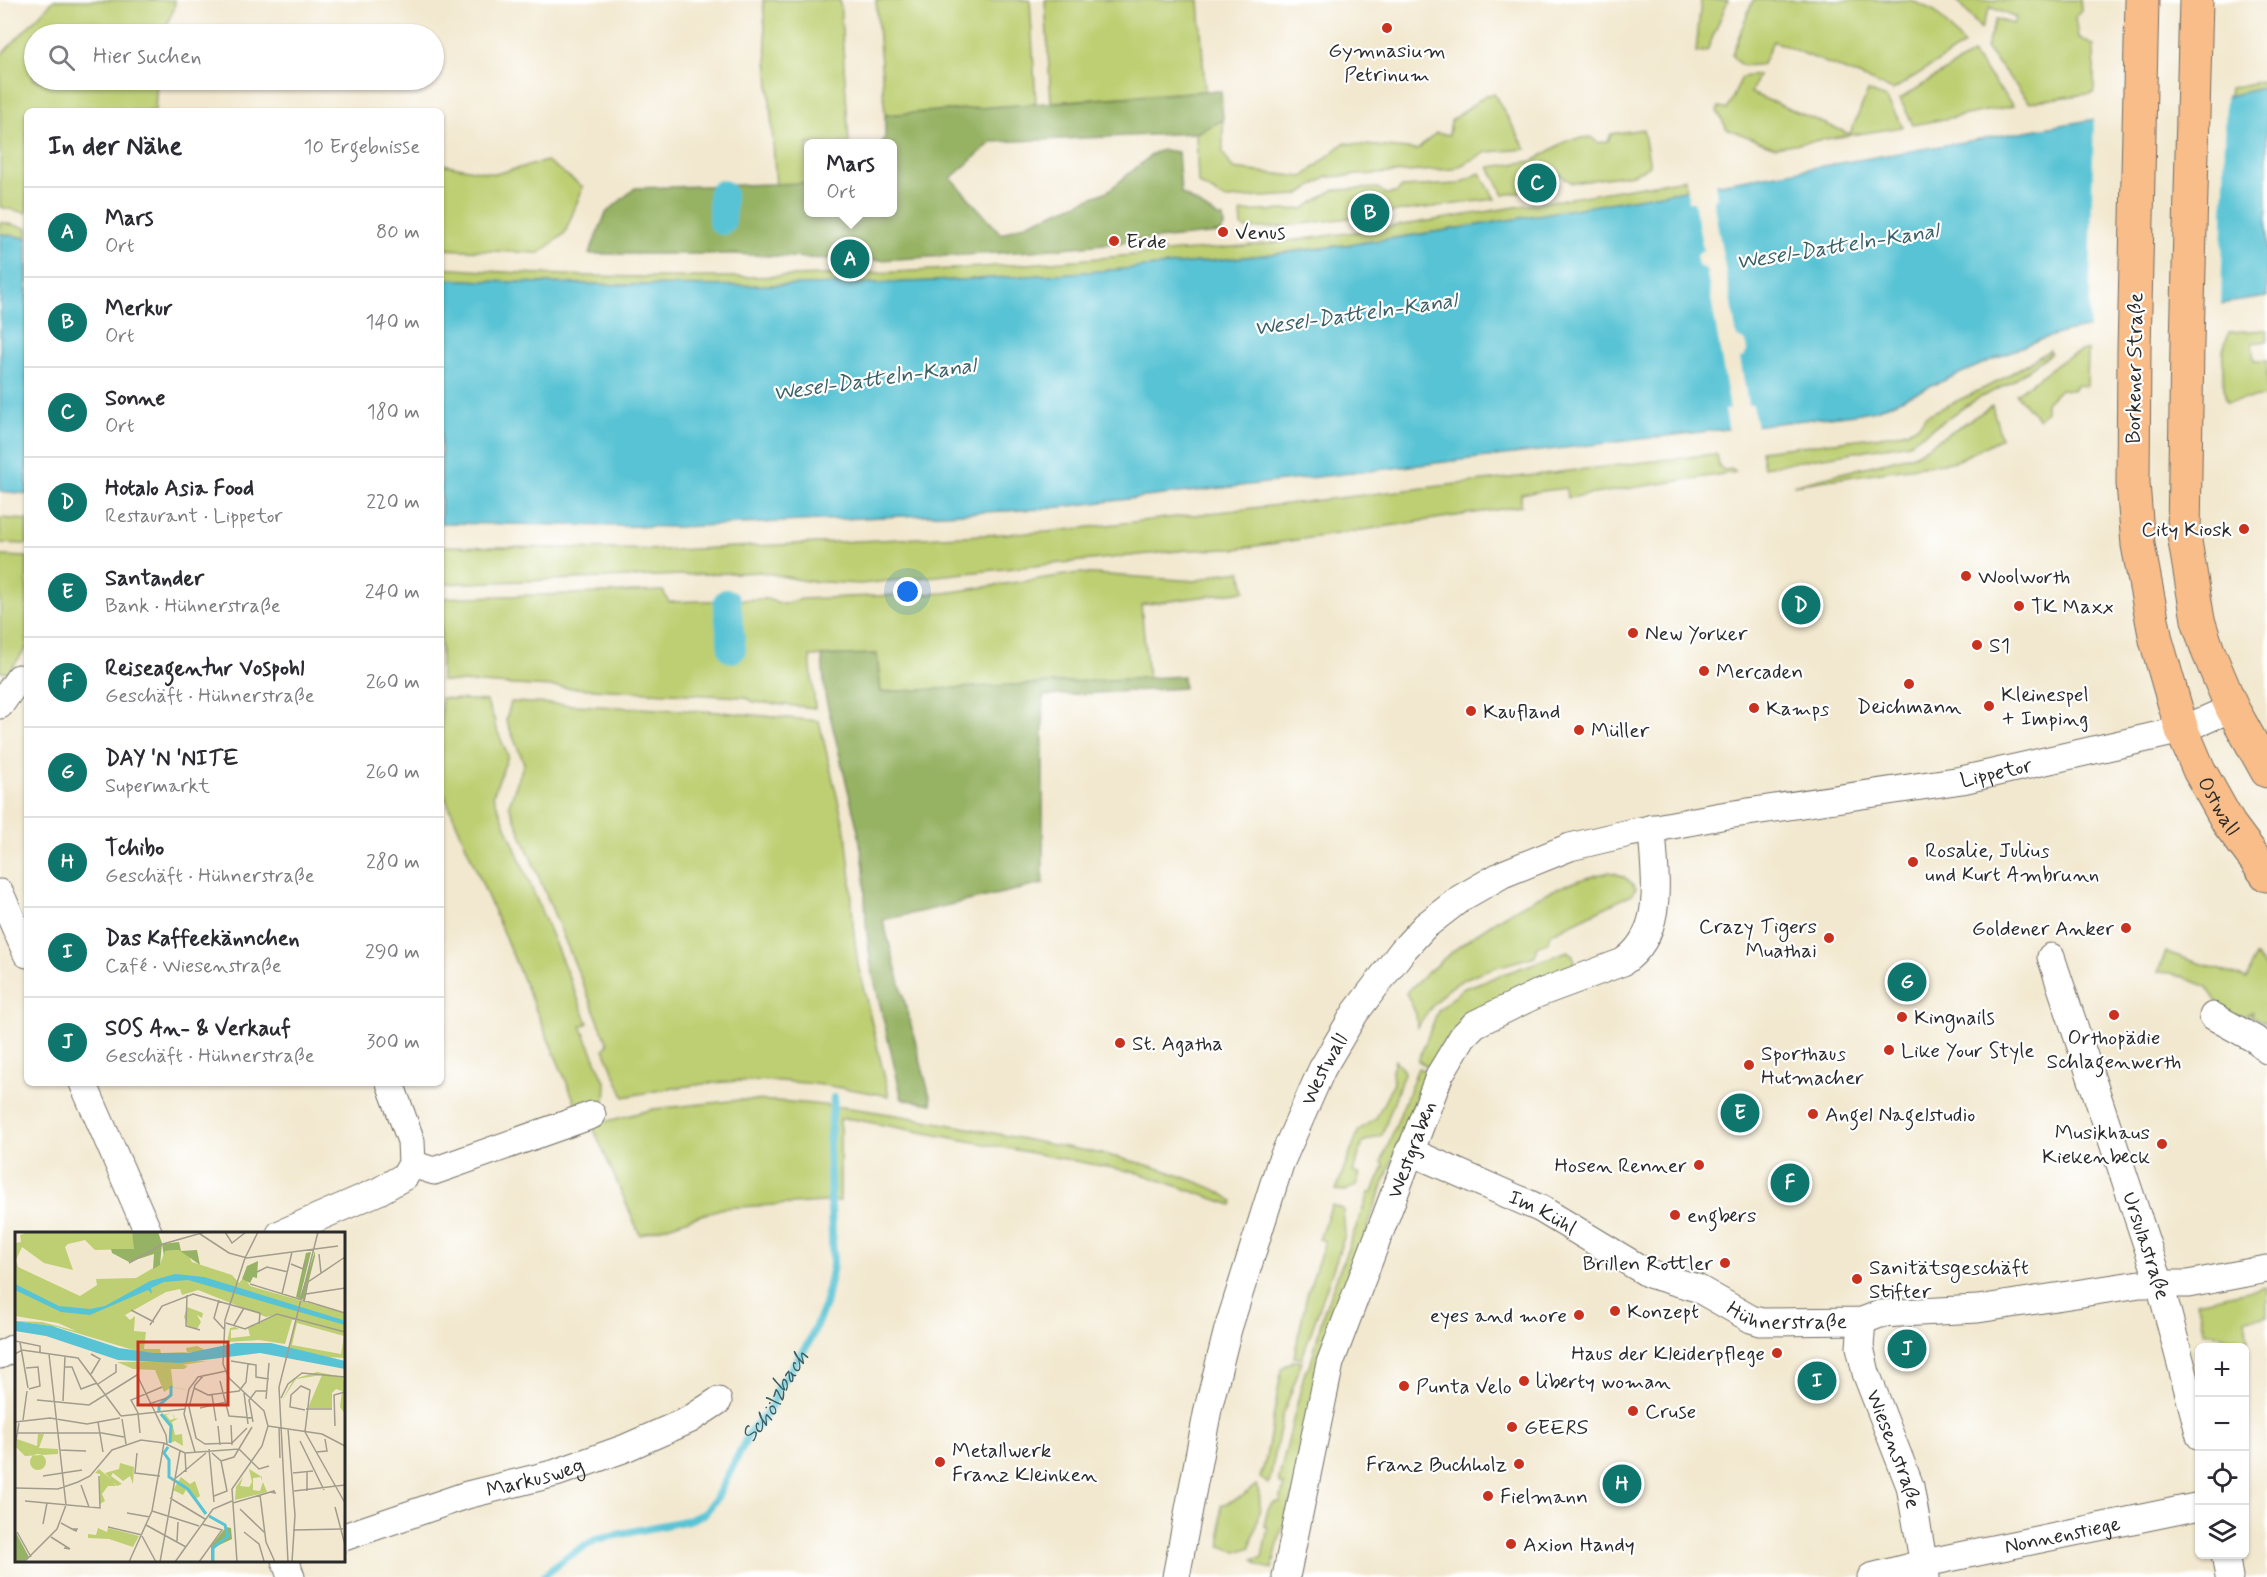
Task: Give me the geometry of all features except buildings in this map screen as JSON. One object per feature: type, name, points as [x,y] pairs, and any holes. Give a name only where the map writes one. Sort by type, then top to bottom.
[{"type":"main road","name":"Borkener Straße","points":[[2142,0],[2133,483],[2138,545],[2156,640],[2182,730]]},
{"type":"main road","points":[[2196,0],[2184,535],[2198,620],[2208,651],[2232,708],[2267,771]]},
{"type":"main road","name":"Ostwall","points":[[2182,730],[2199,770],[2229,824],[2267,875]]},
{"type":"street","points":[[0,705],[19,678]]},
{"type":"street","name":"Lippetor","points":[[1754,811],[1962,780],[2182,730],[2232,708]]},
{"type":"street","name":"Westwall","points":[[1176,1577],[1208,1409],[1228,1329],[1267,1200],[1280,1164],[1322,1069],[1355,1013],[1402,950],[1425,927],[1461,898],[1503,874],[1570,847],[1652,828],[1754,811]]},
{"type":"street","name":"Westgraben","points":[[1286,1577],[1330,1363],[1440,1074],[1463,1036],[1475,1024],[1538,994],[1623,963],[1634,955],[1647,938],[1653,920],[1652,828]]},
{"type":"street","points":[[0,893],[24,947]]},
{"type":"street","name":"Ursulastraße","points":[[2051,957],[2160,1284],[2195,1420]]},
{"type":"street","points":[[2213,1016],[2258,1041],[2267,1050]]},
{"type":"street","points":[[84,1086],[149,1232]]},
{"type":"street","points":[[282,1232],[379,1191],[405,1176],[412,1164],[411,1141],[391,1086]]},
{"type":"street","points":[[412,1164],[434,1171],[592,1115]]},
{"type":"street","name":"Im Kühl","points":[[1409,1151],[1541,1209],[1648,1274],[1672,1281]]},
{"type":"street","name":"Hühnerstraße","points":[[1672,1281],[1697,1288],[1751,1319],[1761,1322],[1862,1321],[1880,1314],[1978,1309],[2140,1284],[2188,1284],[2267,1269]]},
{"type":"street","name":"Wiesenstraße","points":[[1862,1321],[1860,1347],[1866,1373],[1910,1486],[1925,1570]]},
{"type":"street","points":[[0,1355],[15,1348]]},
{"type":"street","name":"Markusweg","points":[[345,1537],[467,1495],[556,1473],[623,1449],[689,1420],[718,1401]]},
{"type":"street","name":"Nonnenstiege","points":[[1871,1577],[1925,1570],[2195,1507]]},
{"type":"street","points":[[2226,1559],[2229,1577]]},
{"type":"street","points":[[286,1562],[291,1577]]},
{"type":"green space","points":[[54,0],[175,0],[174,9],[167,24],[31,24]]},
{"type":"green space","points":[[763,0],[840,0],[849,139],[804,139],[804,183],[776,186]]},
{"type":"green space","points":[[876,0],[1030,0],[1036,104],[885,115]]},
{"type":"green space","points":[[1045,0],[1199,0],[1205,91],[1051,102]]},
{"type":"green space","points":[[1701,0],[1728,0],[1707,51],[1696,53]]},
{"type":"green space","points":[[1753,0],[1910,0],[1935,11],[1964,45],[1893,90],[1773,41],[1763,64],[1744,65],[1737,62],[1732,54]]},
{"type":"green space","points":[[1957,0],[2080,0],[2081,10],[2075,18],[2078,37],[2094,46],[2094,93],[2029,102],[1986,48],[1996,19],[2013,24],[2016,18],[1990,7],[1981,29]]},
{"type":"green space","points":[[24,31],[24,90],[156,90],[155,108],[24,108],[24,212],[0,207],[0,56]]},
{"type":"green space","points":[[1972,54],[2013,106],[1913,125],[1900,99]]},
{"type":"green space","points":[[1758,75],[1751,93],[1850,134],[1868,91],[1886,98],[1903,127],[1775,147],[1727,129],[1717,111],[1719,107],[1727,110],[1742,77]]},
{"type":"green space","points":[[2267,80],[2267,87],[2229,96],[2230,88]]},
{"type":"green space","points":[[1221,91],[1223,120],[1196,133],[992,142],[951,178],[1001,234],[1108,191],[1154,153],[1163,150],[1178,152],[1181,193],[1218,217],[1223,217],[1224,227],[1219,233],[1031,251],[863,261],[734,254],[589,254],[606,213],[635,188],[804,183],[804,217],[897,217],[897,139],[884,139],[885,115]]},
{"type":"green space","points":[[1494,94],[1526,149],[1487,152],[1454,169],[1327,177],[1298,195],[1225,199],[1198,183],[1196,133],[1223,120],[1223,153],[1233,169],[1303,177],[1344,143],[1417,150],[1436,133],[1449,135],[1451,121],[1486,95]]},
{"type":"green space","points":[[1643,129],[1650,166],[1633,174],[1572,183],[1561,175],[1528,180],[1520,192],[1504,195],[1489,167],[1533,161],[1568,140],[1591,137],[1598,143],[1608,141],[1611,134]]},
{"type":"green space","points":[[547,161],[583,187],[565,233],[540,253],[444,249],[444,165],[495,174]]},
{"type":"green space","points":[[1480,173],[1495,199],[1279,227],[1246,229],[1242,226],[1241,212],[1303,209],[1333,190],[1378,188],[1385,194],[1396,193],[1402,187],[1458,184]]},
{"type":"green space","points":[[1685,179],[1686,190],[1528,217],[1317,249],[1161,266],[956,280],[750,286],[444,279],[444,268],[617,276],[705,277],[881,273],[969,268],[1281,242]]},
{"type":"green space","points":[[0,222],[24,227],[24,238],[0,234]]},
{"type":"green space","points":[[2267,330],[2267,341],[2252,343],[2254,361],[2267,361],[2267,396],[2226,402],[2223,356],[2229,332]]},
{"type":"green space","points":[[2050,350],[2051,353],[2008,384],[1977,399],[1909,443],[1764,467],[1761,451],[1890,435],[1910,430],[1925,416],[1997,382]]},
{"type":"green space","points":[[2088,350],[2087,386],[2076,385],[2073,390],[2060,389],[2046,403],[2046,411],[2038,419],[2016,394],[2064,359]]},
{"type":"green space","points":[[1992,406],[2001,438],[1956,461],[1793,485],[1914,455]]},
{"type":"green space","points":[[1714,454],[1717,455],[1719,466],[1724,470],[1733,469],[1736,472],[1568,498],[1566,488],[1521,494],[1521,506],[1236,549],[1187,550],[860,584],[806,581],[761,572],[444,584],[444,546],[675,550],[1047,532]]},
{"type":"green space","points":[[0,518],[24,520],[24,544],[0,543]]},
{"type":"green space","points":[[0,556],[24,557],[24,651],[9,672],[0,672]]},
{"type":"green space","points":[[1241,571],[1245,591],[1141,605],[1148,678],[881,692],[877,654],[810,656],[815,708],[754,702],[745,697],[444,681],[444,598],[663,591],[669,602],[766,599],[784,604],[802,599],[945,593],[1079,573],[1196,581],[1217,574]]},
{"type":"green space","points":[[877,654],[881,692],[1183,676],[1184,688],[1043,696],[1043,884],[883,920],[932,1104],[902,1099],[871,966],[866,924],[864,867],[858,831],[825,695],[822,656]]},
{"type":"green space","points":[[444,698],[486,701],[508,756],[493,795],[588,1023],[581,1026],[606,1084],[605,1101],[578,1109],[444,794]]},
{"type":"green space","points":[[511,702],[720,712],[819,721],[846,834],[858,965],[889,1096],[817,1084],[751,1081],[687,1086],[624,1097],[604,1049],[608,1044],[509,805],[524,763],[506,720]]},
{"type":"green space","points":[[1610,872],[1625,878],[1636,888],[1631,895],[1552,933],[1547,943],[1537,946],[1535,956],[1464,979],[1436,1001],[1417,1027],[1416,1014],[1406,993],[1450,954],[1474,935],[1526,903],[1582,879]]},
{"type":"green space","points":[[1568,951],[1572,954],[1578,968],[1445,1041],[1429,1067],[1418,1061],[1438,1011],[1462,989]]},
{"type":"green space","points":[[2166,952],[2247,979],[2255,956],[2267,969],[2267,1023],[2251,1016],[2252,1012],[2239,1018],[2221,1008],[2206,986],[2171,973],[2158,972]]},
{"type":"green space","points":[[1395,1060],[1404,1073],[1382,1135],[1363,1142],[1353,1172],[1360,1174],[1356,1186],[1345,1191],[1336,1190],[1359,1130],[1376,1118],[1393,1084],[1392,1070]]},
{"type":"green space","points":[[1418,1068],[1426,1071],[1372,1214],[1272,1569],[1264,1567],[1253,1559],[1262,1558],[1268,1527],[1264,1526],[1268,1510],[1272,1504],[1280,1502],[1284,1485],[1279,1483],[1279,1478],[1305,1371],[1310,1367],[1324,1311],[1369,1193],[1373,1192],[1384,1166],[1382,1161]]},
{"type":"green space","points":[[740,1100],[817,1104],[892,1114],[1099,1153],[1171,1172],[1212,1188],[1233,1201],[1232,1205],[1139,1173],[852,1119],[840,1119],[840,1201],[723,1208],[640,1235],[592,1125],[654,1109]]},
{"type":"green space","points":[[1332,1205],[1343,1209],[1345,1235],[1302,1358],[1294,1357],[1307,1295],[1325,1241],[1319,1239]]},
{"type":"green space","points":[[2267,1287],[2267,1316],[2245,1319],[2248,1341],[2205,1332],[2197,1302]]},
{"type":"green space","points":[[1293,1361],[1302,1361],[1282,1418],[1269,1484],[1260,1478],[1266,1458],[1282,1368]]},
{"type":"green space","points":[[1256,1485],[1260,1508],[1251,1547],[1237,1552],[1221,1546],[1221,1505],[1241,1497]]},
{"type":"water","name":"Wesel-Datteln-Kanal","points":[[2267,87],[2267,297],[2192,308],[2065,332],[2033,342],[1876,410],[1043,509],[678,527],[444,523],[444,279],[750,286],[956,280],[1161,266],[1416,235],[2229,96]]},
{"type":"water","points":[[0,234],[24,238],[24,494],[0,491]]},
{"type":"pier","points":[[2226,94],[2221,306],[2089,330],[2094,116]]},
{"type":"pier","points":[[1715,182],[1717,198],[1713,199],[1737,337],[1746,341],[1747,351],[1744,357],[1740,358],[1748,405],[1753,405],[1757,428],[1729,432],[1725,410],[1730,409],[1706,269],[1698,266],[1696,256],[1703,250],[1694,202],[1689,202],[1686,187]]},
{"type":"waterway","name":"Schölzbach","points":[[722,194],[722,221]]},
{"type":"waterway","name":"Schölzbach","points":[[727,603],[732,649]]},
{"type":"waterway","name":"Schölzbach","points":[[543,1577],[565,1558],[597,1539],[689,1520],[704,1514],[716,1499],[750,1432],[765,1416],[773,1403],[777,1389],[808,1344],[825,1305],[833,1265],[829,1145],[834,1098]]},
{"type":"place","name":"Gymnasium Petrinum","points":[[1387,28]]},
{"type":"place","name":"Sonne","points":[[1537,183]]},
{"type":"place","name":"Merkur","points":[[1370,213]]},
{"type":"place","name":"Venus","points":[[1223,232]]},
{"type":"place","name":"Erde","points":[[1114,241]]},
{"type":"place","name":"Mars","points":[[850,259]]},
{"type":"place","name":"City Kiosk","points":[[2244,529]]},
{"type":"place","name":"Woolworth","points":[[1966,576]]},
{"type":"place","name":"Hotalo Asia Food","points":[[1801,605]]},
{"type":"place","name":"TK Maxx","points":[[2019,606]]},
{"type":"place","name":"New Yorker","points":[[1633,633]]},
{"type":"place","name":"S1","points":[[1977,645]]},
{"type":"place","name":"Mercaden","points":[[1704,671]]},
{"type":"place","name":"Deichmann","points":[[1909,684]]},
{"type":"place","name":"Kleinespel + Imping","points":[[1989,706]]},
{"type":"place","name":"Kamps","points":[[1754,708]]},
{"type":"place","name":"Kaufland","points":[[1471,711]]},
{"type":"place","name":"Müller","points":[[1579,730]]},
{"type":"place","name":"Rosalie, Julius und Kurt Ambrunn","points":[[1913,862]]},
{"type":"place","name":"Goldener Anker","points":[[2126,928]]},
{"type":"place","name":"Crazy Tigers Muathai","points":[[1829,938]]},
{"type":"place","name":"DAY 'N 'NITE","points":[[1907,982]]},
{"type":"place","name":"Orthopädie Schlagenwerth","points":[[2114,1015]]},
{"type":"place","name":"Kingnails","points":[[1902,1017]]},
{"type":"place","name":"St. Agatha","points":[[1120,1043]]},
{"type":"place","name":"Like Your Style","points":[[1889,1050]]},
{"type":"place","name":"Sporthaus Hutmacher","points":[[1749,1065]]},
{"type":"place","name":"Santander","points":[[1740,1113]]},
{"type":"place","name":"Angel Nagelstudio","points":[[1813,1114]]},
{"type":"place","name":"Musikhaus Kiekenbeck","points":[[2162,1144]]},
{"type":"place","name":"Hosen Renner","points":[[1699,1165]]},
{"type":"place","name":"Reiseagentur Vospohl","points":[[1790,1183]]},
{"type":"place","name":"engbers","points":[[1675,1215]]},
{"type":"place","name":"Brillen Rottler","points":[[1725,1263]]},
{"type":"place","name":"Sanitätsgeschäft Stifter","points":[[1857,1279]]},
{"type":"place","name":"Konzept","points":[[1615,1311]]},
{"type":"place","name":"eyes and more","points":[[1579,1315]]},
{"type":"place","name":"SOS An- & Verkauf","points":[[1907,1349]]},
{"type":"place","name":"Haus der Kleiderpflege","points":[[1777,1353]]},
{"type":"place","name":"liberty woman","points":[[1524,1381]]},
{"type":"place","name":"Das Kaffeekännchen","points":[[1817,1381]]},
{"type":"place","name":"Punta Velo","points":[[1404,1386]]},
{"type":"place","name":"Cruse","points":[[1633,1411]]},
{"type":"place","name":"GEERS","points":[[1512,1427]]},
{"type":"place","name":"Metallwerk Franz Kleinken","points":[[940,1462]]},
{"type":"place","name":"Franz Buchholz","points":[[1519,1464]]},
{"type":"place","name":"Tchibo","points":[[1622,1484]]},
{"type":"place","name":"Fielmann","points":[[1488,1496]]},
{"type":"place","name":"Axion Handy","points":[[1511,1544]]}]
